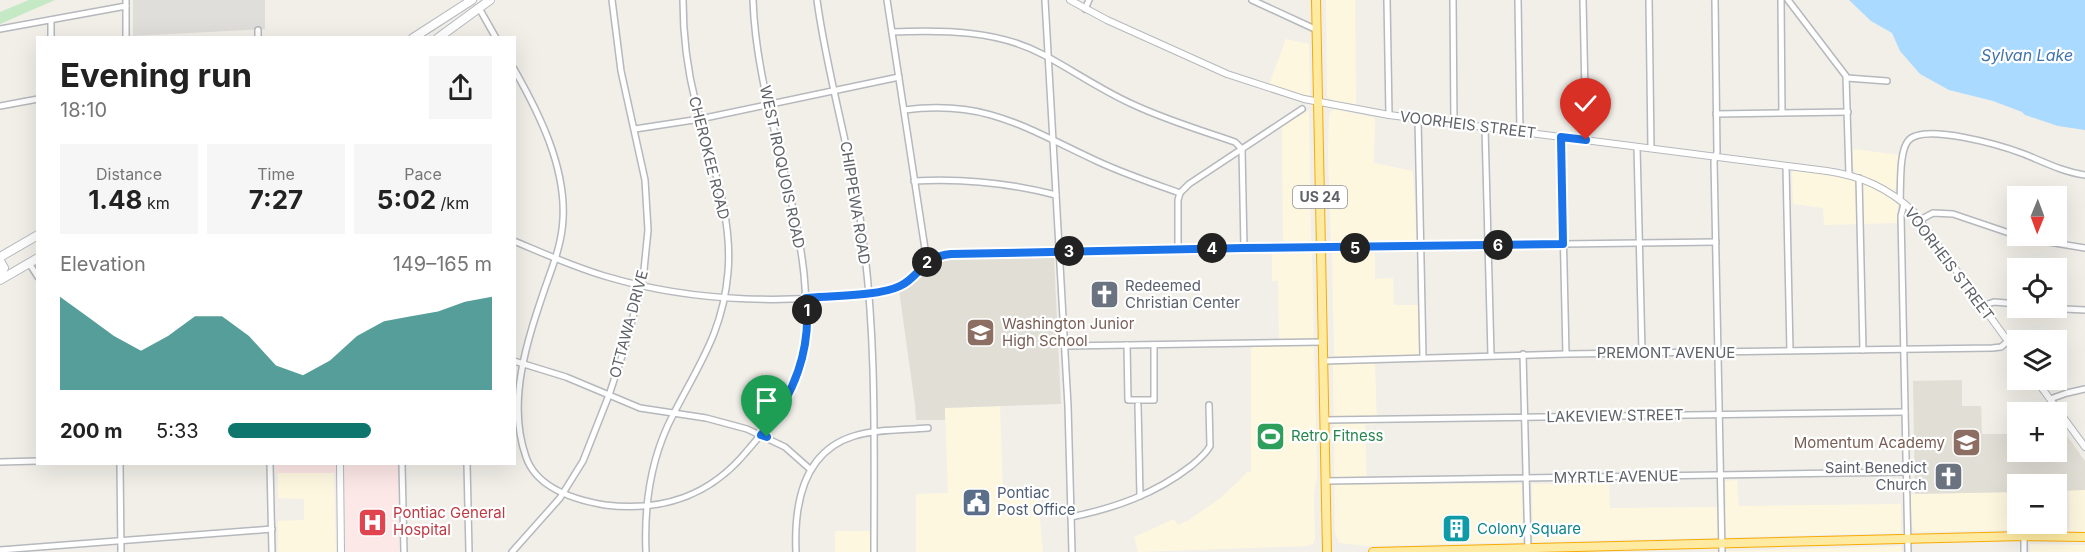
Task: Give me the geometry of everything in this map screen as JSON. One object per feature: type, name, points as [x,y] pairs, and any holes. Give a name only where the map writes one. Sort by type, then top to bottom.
[{"type":"highway","name":"US 24","points":[[1316,0],[1327,552]]},
{"type":"highway","points":[[1373,552],[1722,547],[1908,539],[2085,537]]},
{"type":"main road","points":[[415,36],[472,0]]},
{"type":"main road","points":[[441,36],[490,0]]},
{"type":"main road","points":[[438,22],[442,27],[441,36]]},
{"type":"main road","points":[[0,275],[4,268],[0,259],[36,236]]},
{"type":"main road","points":[[0,280],[36,259]]},
{"type":"street","name":"OTTAWA DRIVE","points":[[513,552],[563,493],[583,461],[609,395],[642,285],[647,248],[648,211],[645,180],[619,62],[612,0]]},
{"type":"street","name":"CHEROKEE ROAD","points":[[645,552],[647,505],[658,453],[674,413],[709,350],[725,297],[729,260],[726,222],[686,53],[683,0]]},
{"type":"street","name":"WEST IROQUOIS ROAD","points":[[516,73],[543,128],[560,182],[563,219],[555,258],[532,327],[523,363],[520,415],[522,442],[526,457],[539,478],[563,493],[605,505],[647,505],[676,501],[707,488],[732,469],[761,435],[781,408],[799,369],[806,333],[806,298],[793,204],[758,51],[753,0]]},
{"type":"street","name":"CHIPPEWA ROAD","points":[[817,0],[855,185],[869,292],[873,370],[874,552]]},
{"type":"street","points":[[887,0],[927,262]]},
{"type":"street","points":[[1045,0],[1065,346],[1072,552]]},
{"type":"street","name":"VOORHEIS STREET","points":[[1070,0],[1107,20],[1227,74],[1304,99],[1389,115],[1786,166],[1859,178],[1885,189],[1920,220],[2007,342]]},
{"type":"street","points":[[1085,9],[1089,0]]},
{"type":"street","points":[[1252,0],[1317,30]]},
{"type":"street","points":[[1387,0],[1389,115]]},
{"type":"street","points":[[1453,0],[1455,124]]},
{"type":"street","points":[[1518,0],[1520,132]]},
{"type":"street","points":[[1584,0],[1586,140]]},
{"type":"street","points":[[1649,0],[1651,148]]},
{"type":"street","points":[[1715,0],[1716,242],[1722,547]]},
{"type":"street","points":[[1781,0],[1782,113]]},
{"type":"street","points":[[1788,0],[1847,78],[1849,175]]},
{"type":"street","points":[[0,29],[126,3],[126,36]]},
{"type":"street","points":[[479,8],[495,36]]},
{"type":"street","points":[[51,20],[51,36]]},
{"type":"street","points":[[258,30],[258,36]]},
{"type":"street","points":[[892,32],[945,31],[979,34],[1017,44],[1048,57],[1097,87],[1132,104],[1170,120],[1235,142],[1242,149],[1244,248]]},
{"type":"street","points":[[635,129],[700,119],[899,77]]},
{"type":"street","points":[[1847,78],[1887,81]]},
{"type":"street","points":[[0,106],[36,99]]},
{"type":"street","points":[[904,110],[936,106],[970,110],[1005,119],[1123,172],[1180,193]]},
{"type":"street","points":[[1178,249],[1180,193],[1189,184],[1302,109]]},
{"type":"street","points":[[1716,114],[1848,112]]},
{"type":"street","points":[[1418,119],[1423,357]]},
{"type":"street","points":[[1485,128],[1491,355]]},
{"type":"street","points":[[1908,552],[1900,216],[1903,153],[1906,143],[1911,138],[1925,134],[1986,142],[2058,168],[2085,175]]},
{"type":"street","points":[[1561,137],[1566,354]]},
{"type":"street","points":[[1637,147],[1642,352]]},
{"type":"street","points":[[1786,166],[1790,351]]},
{"type":"street","points":[[1859,178],[1863,350]]},
{"type":"street","points":[[914,181],[979,181],[1028,188],[1056,195]]},
{"type":"street","points":[[1920,220],[1933,213],[1953,214],[2024,238],[2085,248]]},
{"type":"street","points":[[516,242],[597,274],[642,285],[725,297],[806,298],[869,292],[900,286],[927,262],[947,254],[1716,242]]},
{"type":"street","points":[[29,263],[36,275]]},
{"type":"street","points":[[1982,306],[1994,302],[2007,303]]},
{"type":"street","points":[[2067,309],[2085,310]]},
{"type":"street","points":[[1065,346],[1323,342]]},
{"type":"street","name":"PREMONT AVENUE","points":[[1323,361],[1523,354],[1992,348],[2001,347],[2007,342]]},
{"type":"street","points":[[1127,345],[1128,400],[1154,400],[1154,345]]},
{"type":"street","points":[[1523,354],[1528,550]]},
{"type":"street","points":[[516,361],[567,377],[640,408],[719,420],[761,435],[788,449],[811,470]]},
{"type":"street","points":[[2050,399],[2085,389]]},
{"type":"street","points":[[2043,390],[2085,447]]},
{"type":"street","points":[[1138,405],[1140,496]]},
{"type":"street","points":[[1071,517],[1105,510],[1140,496],[1172,479],[1208,450],[1210,444],[1209,405]]},
{"type":"street","name":"LAKEVIEW STREET","points":[[1325,420],[1905,412]]},
{"type":"street","points":[[796,552],[798,500],[811,470],[823,455],[837,443],[854,436],[928,428]]},
{"type":"street","points":[[0,462],[36,461]]},
{"type":"street","points":[[120,465],[121,552]]},
{"type":"street","points":[[270,465],[272,552]]},
{"type":"street","points":[[340,465],[341,552]]},
{"type":"street","points":[[402,465],[404,552]]},
{"type":"street","points":[[467,465],[469,552]]},
{"type":"street","name":"MYRTLE AVENUE","points":[[1326,481],[1906,472]]},
{"type":"street","points":[[0,550],[272,529]]},
{"type":"street","points":[[2024,536],[2024,552]]},
{"type":"shaded area","points":[[133,0],[265,0],[265,29],[133,36]]},
{"type":"shaded area","points":[[1326,0],[1355,0],[1356,104],[1339,102],[1327,96]]},
{"type":"shaded area","points":[[1286,39],[1309,44],[1310,95],[1269,85]]},
{"type":"shaded area","points":[[1335,109],[1375,118],[1374,163],[1413,171],[1417,243],[1331,244],[1329,115]]},
{"type":"shaded area","points":[[1309,110],[1311,243],[1283,244],[1282,126]]},
{"type":"shaded area","points":[[1853,149],[1900,155],[1899,184],[1893,191],[1879,182],[1856,174],[1853,167]]},
{"type":"shaded area","points":[[1792,169],[1838,176],[1866,183],[1878,189],[1898,204],[1897,223],[1824,225],[1823,208],[1793,204]]},
{"type":"shaded area","points":[[1312,253],[1317,476],[1314,494],[1315,539],[1313,544],[1138,552],[1134,537],[1174,519],[1178,525],[1189,520],[1218,500],[1248,471],[1251,473],[1251,341],[1279,340],[1278,281],[1272,281],[1272,254]]},
{"type":"shaded area","points":[[1332,253],[1375,253],[1375,279],[1393,278],[1394,305],[1418,305],[1421,350],[1419,354],[1416,356],[1338,357],[1334,355]]},
{"type":"shaded area","name":"Washington Junior High School","points":[[1054,257],[1061,404],[945,408],[945,420],[916,420],[899,290],[908,285],[929,264],[946,258]]},
{"type":"shaded area","points":[[1333,364],[1375,364],[1377,424],[1365,425],[1367,484],[1522,484],[1523,542],[1368,546],[1339,543],[1335,532]]},
{"type":"shaded area","name":"Momentum Academy","points":[[1962,380],[1962,406],[1981,406],[1982,434],[2007,434],[2007,462],[2067,462],[2067,436],[2085,461],[2085,490],[2067,491],[2067,474],[2007,474],[2007,492],[1915,494],[1913,381]]},
{"type":"shaded area","points":[[1000,406],[1003,488],[1037,488],[1043,552],[916,552],[916,494],[948,493],[945,408]]},
{"type":"shaded area","name":"Pontiac General Hospital","points":[[276,465],[398,465],[399,552],[346,552],[344,473],[276,473]]},
{"type":"shaded area","points":[[278,473],[334,473],[336,552],[278,552],[278,521],[304,520],[304,499],[278,498]]},
{"type":"shaded area","points":[[1737,480],[1739,506],[1901,504],[1901,533],[1533,542],[1532,484],[1609,484],[1610,508],[1717,507],[1726,506],[1725,481]]},
{"type":"shaded area","points":[[2069,490],[2085,490],[2085,532],[2070,531]]},
{"type":"shaded area","points":[[2007,492],[2007,530],[1915,532],[1912,527],[1910,494]]},
{"type":"shaded area","points":[[835,531],[872,531],[872,552],[835,552]]},
{"type":"shaded area","points":[[2030,544],[2085,545],[2085,552],[2030,552]]},
{"type":"shaded area","points":[[1901,546],[1902,552],[1699,552]]},
{"type":"green space","points":[[29,0],[55,0],[0,24],[0,12]]},
{"type":"water","name":"Sylvan Lake","points":[[1849,0],[2085,0],[2085,130],[2058,126],[1993,101],[1949,90],[1920,74],[1900,51],[1892,33],[1871,21]]},
{"type":"place","name":"Redeemed Christian Center","points":[[1104,295]]},
{"type":"place","name":"Washington Junior High School","points":[[981,333]]},
{"type":"place","name":"Retro Fitness","points":[[1270,436]]},
{"type":"place","name":"Momentum Academy","points":[[1966,443]]},
{"type":"place","name":"Saint Benedict Church","points":[[1948,477]]},
{"type":"place","name":"Pontiac Post Office","points":[[976,502]]},
{"type":"place","name":"Pontiac General Hospital","points":[[372,522]]},
{"type":"place","name":"Colony Square","points":[[1456,529]]},
{"type":"route","points":[[767,437],[761,435],[785,401],[801,362],[806,333],[806,298],[864,293],[898,287],[929,260],[951,254],[1563,244],[1561,137],[1586,140]]}]
